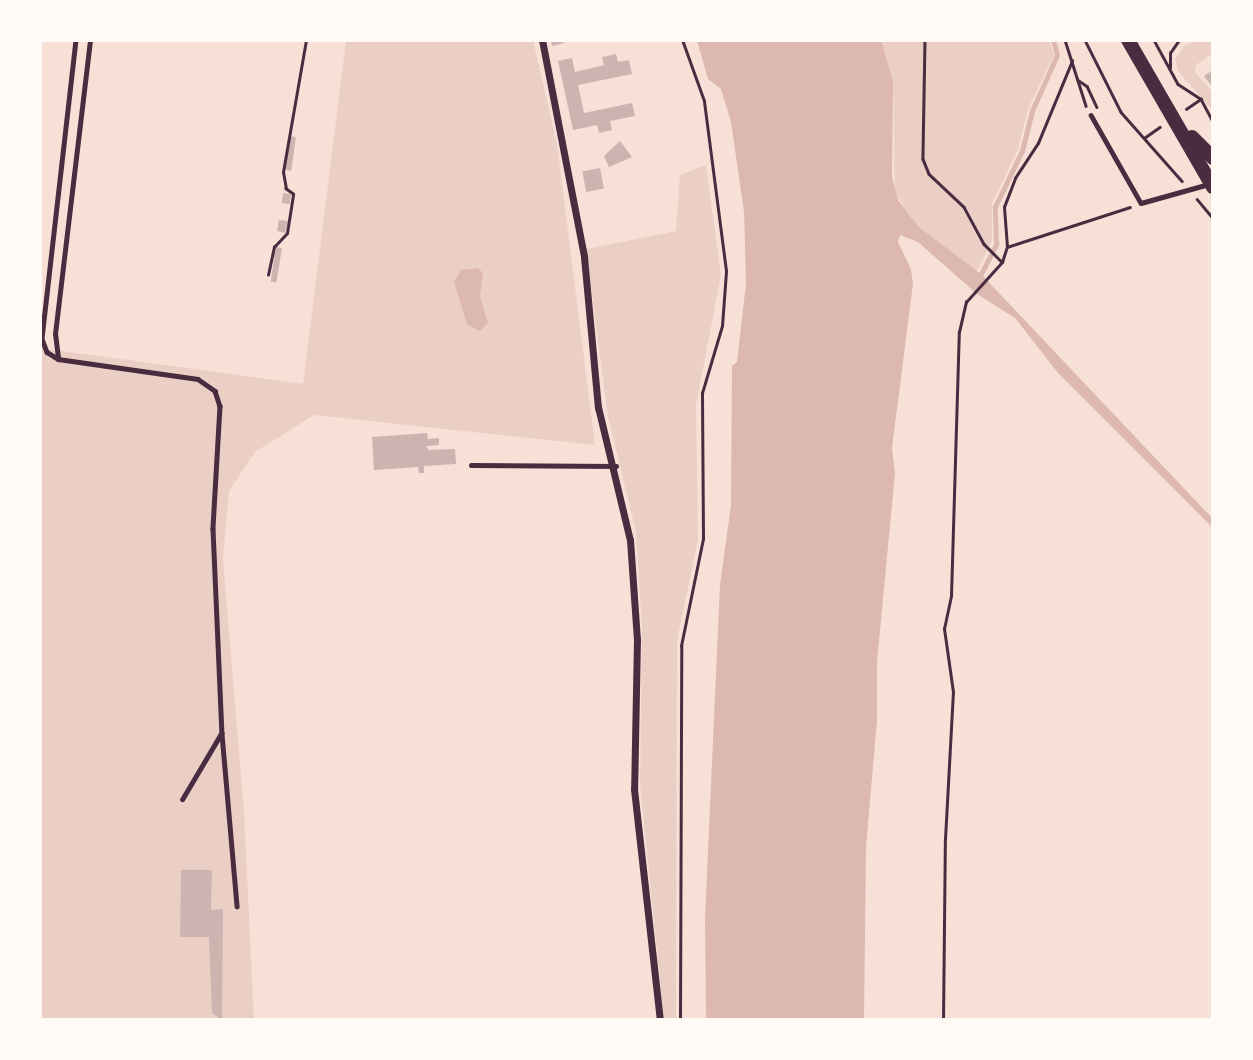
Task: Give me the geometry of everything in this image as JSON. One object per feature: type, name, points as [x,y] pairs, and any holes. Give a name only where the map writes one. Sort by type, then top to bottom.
[{"type":"main road","points":[[1128,40],[1181,126],[1212,184]]},
{"type":"main road","points":[[1181,126],[1212,155]]},
{"type":"street","points":[[542,40],[584,257],[598,407],[616,466],[631,540],[637,639],[634,789],[660,1020]]},
{"type":"lane","points":[[76,40],[42,339],[47,352],[58,359],[198,379],[215,391],[220,406],[213,529],[222,733],[237,906]]},
{"type":"lane","points":[[58,359],[55,334],[90,40]]},
{"type":"lane","points":[[1091,115],[1141,203],[1212,184]]},
{"type":"lane","points":[[471,465],[616,466]]},
{"type":"lane","points":[[183,799],[222,733]]},
{"type":"path","points":[[268,275],[274,247],[288,233],[293,194],[286,189],[283,172],[306,40]]},
{"type":"path","points":[[680,1020],[681,646],[704,539],[702,393],[722,326],[726,271],[704,101],[682,40]]},
{"type":"path","points":[[925,40],[923,159],[929,174],[964,207],[984,244],[1002,262]]},
{"type":"path","points":[[1065,40],[1091,115]]},
{"type":"path","points":[[1085,40],[1121,111],[1213,218]]},
{"type":"path","points":[[1154,40],[1178,85],[1201,99],[1213,122]]},
{"type":"path","points":[[1169,72],[1170,53],[1179,40]]},
{"type":"path","points":[[943,1020],[945,839],[953,692],[944,629],[951,596],[954,444],[964,314],[967,300],[1002,262],[1007,247],[1004,208],[1015,178],[1038,143],[1072,61]]},
{"type":"path","points":[[1007,247],[1084,226],[1141,203]]},
{"type":"shaded area","points":[[346,40],[533,40],[557,144],[595,445],[314,415],[255,452],[229,491],[223,558],[244,810],[254,1020],[40,1020],[40,348],[303,384]]},
{"type":"shaded area","points":[[697,40],[881,40],[893,81],[892,177],[898,200],[919,227],[981,274],[1213,519],[1213,528],[1058,373],[1015,318],[977,294],[918,242],[900,235],[898,242],[911,269],[913,284],[892,448],[895,473],[877,662],[877,720],[866,847],[864,1020],[706,1020],[705,918],[720,585],[731,505],[732,366],[737,362],[746,283],[744,212],[731,122],[721,89],[708,79]]},
{"type":"shaded area","points":[[881,40],[1049,40],[1054,55],[1028,109],[1018,149],[992,203],[992,241],[977,271],[919,227],[895,194],[893,81]]},
{"type":"shaded area","points":[[1199,40],[1213,40],[1213,53],[1196,65],[1195,72],[1213,93],[1213,111],[1178,71],[1175,59],[1184,46]]},
{"type":"shaded area","points":[[706,165],[721,275],[696,405],[698,539],[677,641],[676,1020],[664,1020],[640,784],[642,629],[636,532],[608,417],[586,249],[676,231],[680,175]]},
{"type":"shaded area","points":[[478,268],[483,273],[480,297],[488,323],[480,331],[467,324],[454,282],[461,270]]},
{"type":"building","points":[[551,40],[563,40],[564,43],[552,46]]},
{"type":"building","points":[[616,54],[618,62],[629,60],[632,74],[578,85],[584,113],[632,103],[635,116],[610,121],[612,130],[599,133],[597,125],[573,130],[558,61],[572,58],[575,72],[604,65],[602,57]]},
{"type":"building","points":[[1213,70],[1213,88],[1204,76]]},
{"type":"building","points":[[289,136],[296,137],[291,171],[284,170]]},
{"type":"building","points":[[620,141],[632,157],[609,167],[604,156]]},
{"type":"building","points":[[600,168],[604,189],[586,192],[582,171]]},
{"type":"building","points":[[283,193],[291,194],[290,204],[282,203]]},
{"type":"building","points":[[279,220],[288,221],[285,233],[277,231]]},
{"type":"building","points":[[276,247],[282,248],[276,283],[271,282]]},
{"type":"building","points":[[427,433],[428,439],[439,438],[439,445],[427,446],[428,450],[455,449],[456,464],[424,466],[424,473],[419,473],[418,467],[374,470],[372,437]]},
{"type":"building","points":[[181,870],[212,870],[211,910],[223,909],[222,1020],[212,1013],[209,937],[180,937]]},
{"type":"waterway","points":[[981,274],[996,244],[995,207],[1022,151],[1032,111],[1057,55],[1053,40]]}]
